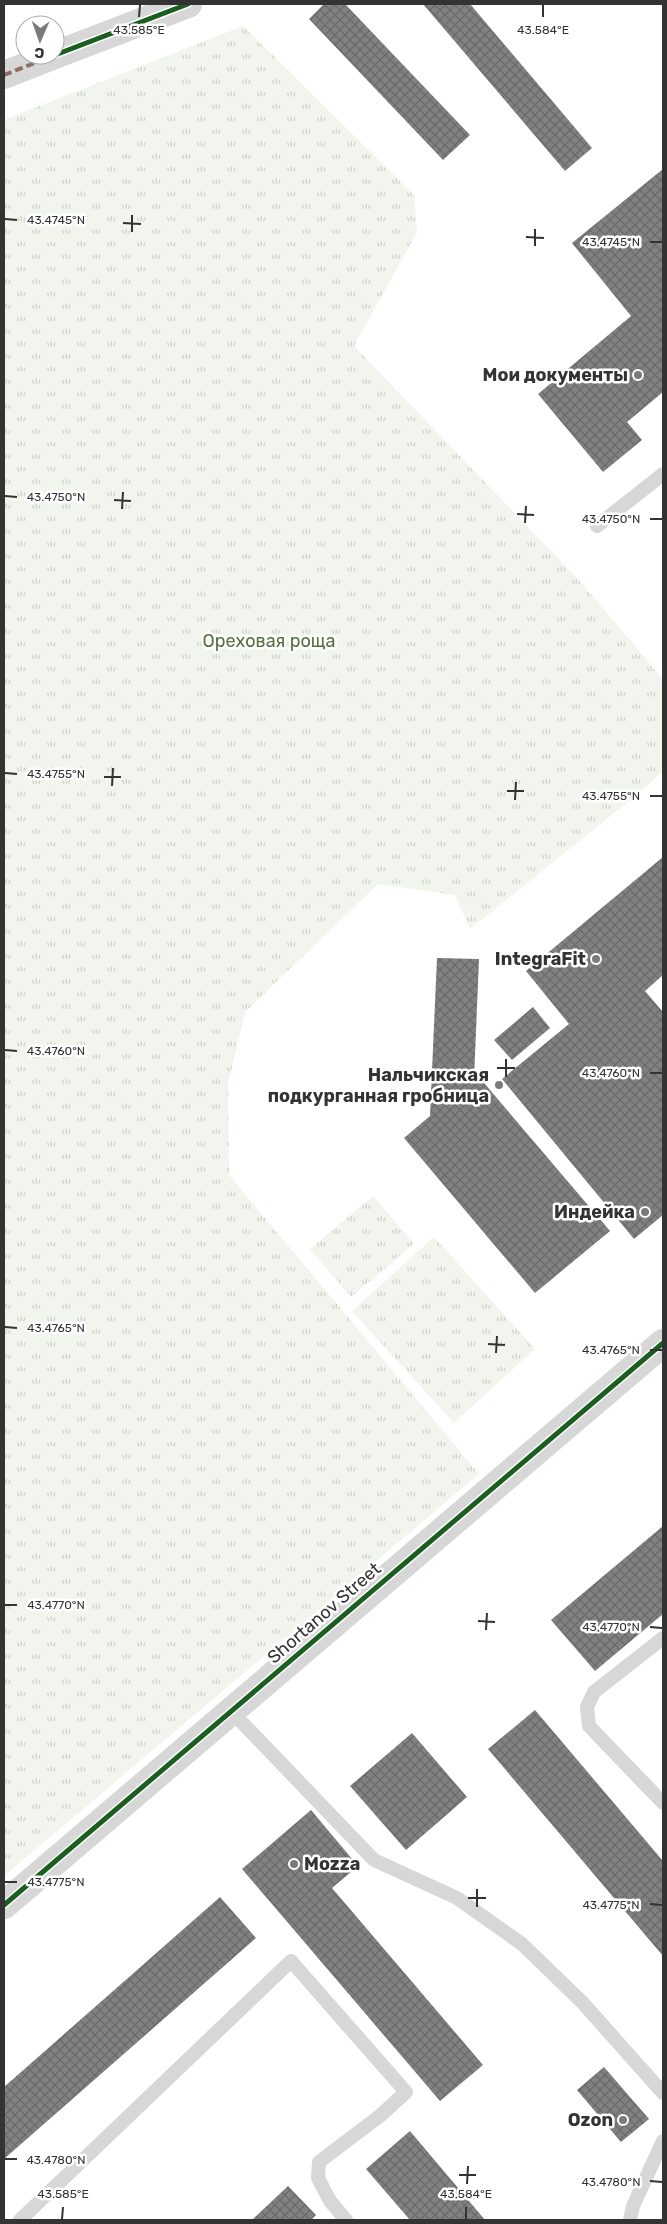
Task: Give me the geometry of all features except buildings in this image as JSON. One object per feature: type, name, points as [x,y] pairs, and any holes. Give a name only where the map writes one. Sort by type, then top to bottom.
[{"type":"street","points":[[65,51],[188,4]]},
{"type":"street","points":[[4,75],[30,65]]},
{"type":"street","name":"Shortanov Street","points":[[4,1905],[663,1343]]},
{"type":"lane","points":[[597,526],[663,474]]},
{"type":"lane","points":[[663,1638],[594,1692],[587,1708],[589,1726],[663,1803]]},
{"type":"lane","points":[[231,1710],[374,1860],[457,1898],[522,1944],[582,2002],[663,2093]]},
{"type":"lane","points":[[20,2220],[291,1961],[406,2092],[381,2115],[319,2162],[318,2178],[330,2201],[346,2220]]},
{"type":"lane","points":[[630,2220],[633,2206],[663,2141]]},
{"type":"green space","name":"Ореховая роща","points":[[243,26],[414,195],[417,232],[354,346],[578,579],[663,679],[663,771],[639,793],[470,929],[455,895],[378,884],[245,1012],[228,1084],[229,1175],[479,1474],[4,1876],[4,120]]},
{"type":"green space","points":[[373,1196],[414,1244],[351,1297],[310,1249]]},
{"type":"green space","points":[[434,1237],[535,1349],[454,1423],[352,1311]]},
{"type":"marked path","points":[[4,75],[30,65]]},
{"type":"cycle path","points":[[65,51],[188,4]]},
{"type":"cycle path","points":[[4,1905],[663,1343]]},
{"type":"place","name":"Мои документы","points":[[638,375]]},
{"type":"place","name":"IntegraFit","points":[[596,959]]},
{"type":"place","name":"Нальчикская подкурганная гробница","points":[[499,1085]]},
{"type":"place","name":"Индейка","points":[[645,1212]]},
{"type":"place","name":"Mozza","points":[[294,1864]]},
{"type":"place","name":"Ozon","points":[[623,2120]]}]
